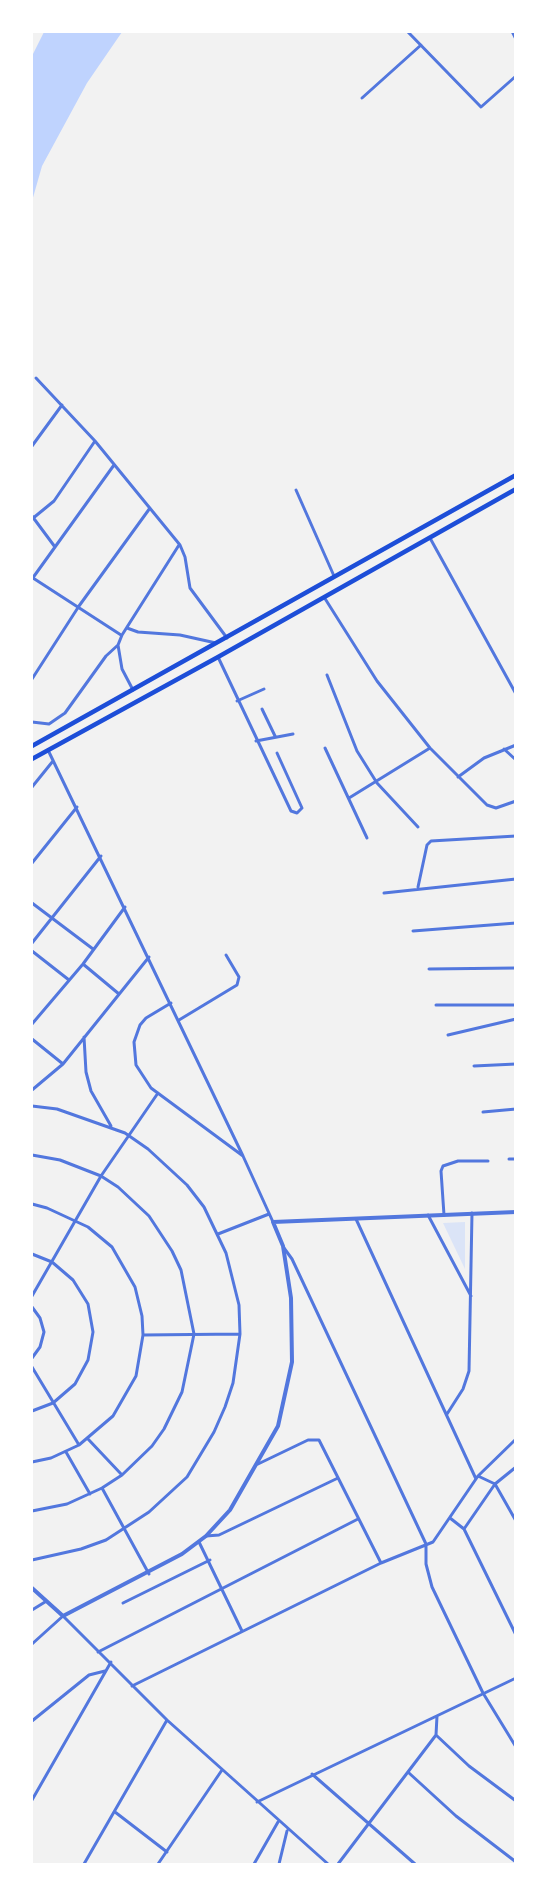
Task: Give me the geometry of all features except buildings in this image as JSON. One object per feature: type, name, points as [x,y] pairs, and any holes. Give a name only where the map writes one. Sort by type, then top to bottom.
[{"type":"main road","points":[[32,746],[516,476]]},
{"type":"main road","points":[[32,759],[516,489]]},
{"type":"street","points":[[408,32],[482,107],[516,76]]},
{"type":"street","points":[[513,32],[516,38]]},
{"type":"street","points":[[362,98],[422,45]]},
{"type":"street","points":[[36,378],[95,441],[180,545],[185,558],[190,588],[227,638]]},
{"type":"street","points":[[32,446],[62,405]]},
{"type":"street","points":[[55,547],[32,518],[54,501],[95,441]]},
{"type":"street","points":[[114,465],[32,578],[122,635]]},
{"type":"street","points":[[296,490],[334,576]]},
{"type":"street","points":[[32,679],[79,606],[150,508]]},
{"type":"street","points":[[430,537],[516,694]]},
{"type":"street","points":[[32,722],[41,724],[58,719],[118,645],[122,635],[180,545]]},
{"type":"street","points":[[324,597],[377,681],[430,747],[458,777],[486,805],[496,808],[516,801]]},
{"type":"street","points":[[127,628],[138,632],[180,635],[217,644]]},
{"type":"street","points":[[118,645],[122,669],[133,690]]},
{"type":"street","points":[[218,657],[256,741],[291,811],[296,814],[302,808],[277,753]]},
{"type":"street","points":[[327,675],[346,729],[377,783],[418,827]]},
{"type":"street","points":[[237,701],[264,688]]},
{"type":"street","points":[[262,709],[275,736]]},
{"type":"street","points":[[256,741],[292,734]]},
{"type":"street","points":[[458,777],[484,758],[516,745]]},
{"type":"street","points":[[349,798],[377,783],[430,747]]},
{"type":"street","points":[[325,748],[368,838]]},
{"type":"street","points":[[504,749],[516,760]]},
{"type":"street","points":[[48,750],[125,906],[283,1246],[292,1259],[426,1544],[426,1564],[432,1587],[483,1693],[516,1747]]},
{"type":"street","points":[[32,787],[53,760]]},
{"type":"street","points":[[32,863],[77,807]]},
{"type":"street","points":[[418,887],[428,844],[433,841],[516,836]]},
{"type":"street","points":[[32,943],[100,856]]},
{"type":"street","points":[[384,893],[418,887],[516,879]]},
{"type":"street","points":[[32,903],[93,950]]},
{"type":"street","points":[[32,1024],[83,964],[125,906]]},
{"type":"street","points":[[413,931],[516,923]]},
{"type":"street","points":[[32,951],[69,980]]},
{"type":"street","points":[[179,1020],[237,985],[239,977],[226,955]]},
{"type":"street","points":[[32,1090],[63,1064],[149,957]]},
{"type":"street","points":[[83,964],[118,994]]},
{"type":"street","points":[[429,969],[516,968]]},
{"type":"street","points":[[171,1003],[146,1018],[136,1033],[134,1042],[136,1065],[142,1078],[158,1093],[243,1156]]},
{"type":"street","points":[[435,1005],[516,1005]]},
{"type":"street","points":[[448,1035],[516,1019]]},
{"type":"street","points":[[84,1037],[85,1061],[91,1091],[99,1109],[112,1127]]},
{"type":"street","points":[[32,1039],[63,1064]]},
{"type":"street","points":[[474,1066],[516,1064]]},
{"type":"street","points":[[32,1296],[101,1176],[158,1093]]},
{"type":"street","points":[[32,1106],[57,1109],[129,1135],[148,1149],[187,1185],[204,1207],[226,1253],[239,1305],[240,1334],[233,1383],[214,1432],[202,1455],[170,1496],[106,1540],[81,1549],[32,1560]]},
{"type":"street","points":[[483,1112],[516,1109]]},
{"type":"street","points":[[32,1155],[71,1163],[101,1176],[142,1208],[172,1251],[187,1290],[194,1334],[188,1372],[174,1411],[152,1446],[122,1475],[102,1488],[67,1504],[32,1511]]},
{"type":"street","points":[[509,1159],[516,1159]]},
{"type":"street","points":[[444,1215],[441,1171],[443,1166],[458,1161],[488,1161]]},
{"type":"street","points":[[32,1204],[47,1208],[76,1222],[100,1237],[121,1260],[139,1301],[143,1335],[140,1362],[130,1390],[113,1416],[79,1445],[66,1452],[32,1462]]},
{"type":"street","points":[[273,1222],[516,1212]]},
{"type":"street","points":[[447,1414],[463,1389],[469,1371],[472,1213]]},
{"type":"street","points":[[218,1234],[269,1214]]},
{"type":"street","points":[[428,1215],[471,1298]]},
{"type":"street","points":[[356,1219],[477,1477],[495,1484],[516,1521]]},
{"type":"street","points":[[32,1644],[63,1616],[149,1574],[199,1542],[230,1510],[278,1425],[292,1362],[291,1298],[283,1246]]},
{"type":"street","points":[[32,1254],[51,1262],[67,1273],[84,1295],[91,1313],[93,1332],[91,1351],[80,1377],[68,1391],[53,1402],[32,1412]]},
{"type":"street","points":[[32,1307],[40,1318],[44,1332],[42,1343],[32,1358]]},
{"type":"street","points":[[143,1335],[240,1334]]},
{"type":"street","points":[[32,1367],[79,1445]]},
{"type":"street","points":[[88,1439],[122,1475]]},
{"type":"street","points":[[257,1464],[314,1439],[322,1443],[381,1563]]},
{"type":"street","points":[[132,1686],[381,1563],[438,1538],[477,1477],[516,1439]]},
{"type":"street","points":[[66,1452],[90,1494]]},
{"type":"street","points":[[464,1529],[495,1484],[516,1467]]},
{"type":"street","points":[[206,1536],[219,1535],[338,1478]]},
{"type":"street","points":[[102,1488],[149,1574]]},
{"type":"street","points":[[450,1518],[464,1529],[516,1635]]},
{"type":"street","points":[[98,1652],[358,1519]]},
{"type":"street","points":[[199,1542],[210,1560],[242,1631]]},
{"type":"street","points":[[123,1603],[210,1560]]},
{"type":"street","points":[[32,1588],[111,1662],[167,1720],[287,1831],[328,1864]]},
{"type":"street","points":[[32,1610],[45,1602]]},
{"type":"street","points":[[32,1800],[111,1662]]},
{"type":"street","points":[[32,1721],[88,1674],[105,1671]]},
{"type":"street","points":[[257,1802],[516,1678]]},
{"type":"street","points":[[338,1864],[436,1735],[437,1716]]},
{"type":"street","points":[[84,1864],[167,1720]]},
{"type":"street","points":[[436,1735],[470,1766],[516,1801]]},
{"type":"street","points":[[158,1864],[222,1770]]},
{"type":"street","points":[[409,1773],[456,1816],[516,1862]]},
{"type":"street","points":[[312,1774],[367,1826],[415,1864]]},
{"type":"street","points":[[115,1812],[167,1852]]},
{"type":"street","points":[[254,1864],[278,1822]]},
{"type":"street","points":[[279,1864],[287,1831]]},
{"type":"shaded area","points":[[465,1222],[465,1269],[443,1223]]},
{"type":"water","points":[[44,32],[122,32],[87,83],[42,166],[32,201],[32,56]]}]
